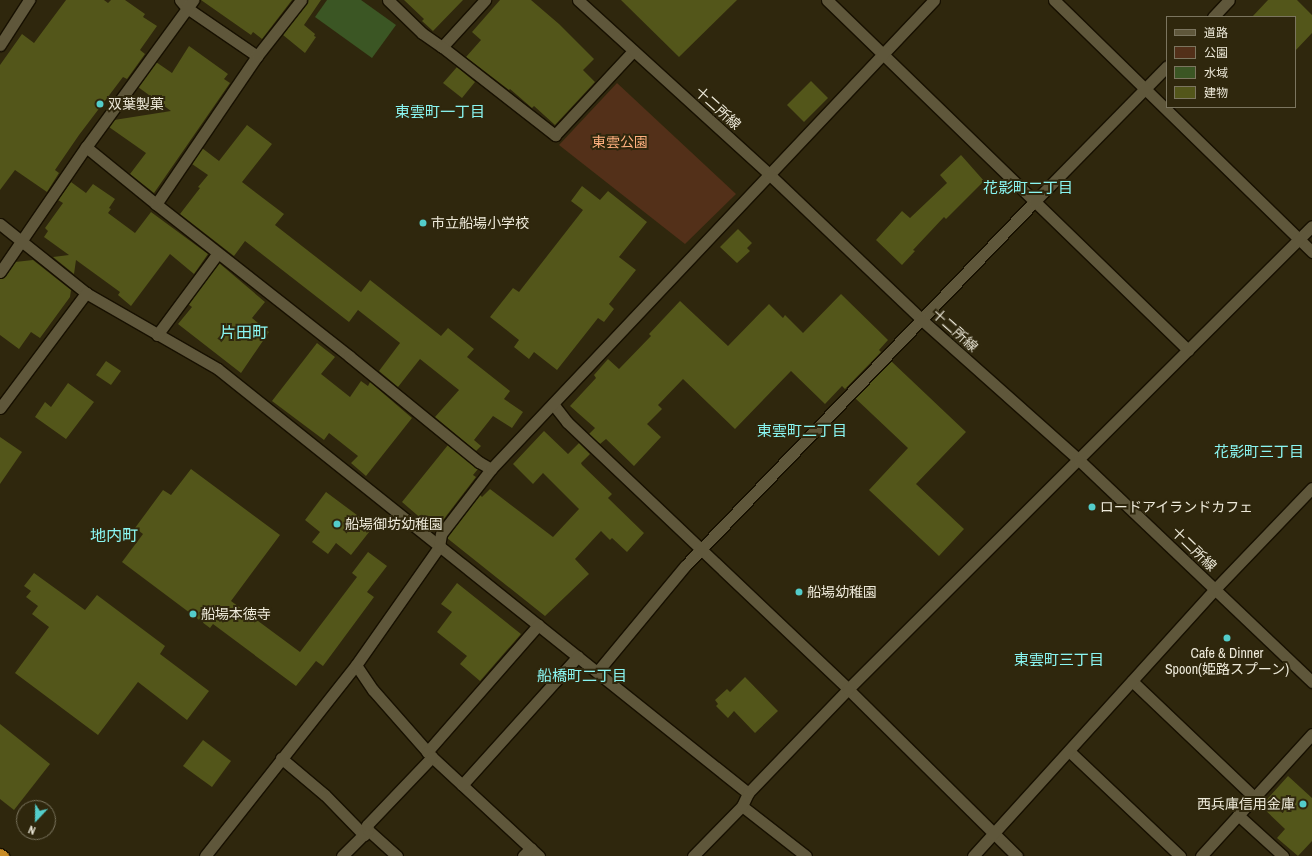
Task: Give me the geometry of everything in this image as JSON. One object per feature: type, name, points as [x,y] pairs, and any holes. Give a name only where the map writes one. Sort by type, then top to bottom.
[{"type":"street","points":[[0,45],[29,0]]},
{"type":"street","points":[[156,204],[257,56],[301,0]]},
{"type":"street","points":[[388,0],[422,33],[441,46],[555,135],[633,52]]},
{"type":"street","points":[[441,46],[442,47],[485,0]]},
{"type":"street","name":"十二所線","points":[[578,0],[633,52],[770,175],[922,320],[1079,460],[1312,682]]},
{"type":"street","points":[[827,0],[1188,350]]},
{"type":"street","points":[[205,856],[356,665],[439,547],[441,534],[491,468],[934,0]]},
{"type":"street","points":[[1054,0],[1312,252]]},
{"type":"street","points":[[1215,16],[1230,0]]},
{"type":"street","points":[[0,272],[186,3],[257,56]]},
{"type":"street","points":[[597,672],[685,566],[1034,202],[1166,67]]},
{"type":"street","points":[[86,147],[349,356],[479,462],[491,468]]},
{"type":"street","points":[[0,224],[86,292],[156,335],[218,369],[748,793]]},
{"type":"street","points":[[693,856],[742,806],[748,793],[848,689],[1312,226]]},
{"type":"street","points":[[156,335],[218,253]]},
{"type":"street","points":[[0,408],[86,292]]},
{"type":"street","points":[[553,404],[568,422],[848,689],[1017,856]]},
{"type":"street","points":[[973,856],[1215,589],[1312,488]]},
{"type":"street","points":[[342,856],[366,832],[367,825],[429,755],[538,625]]},
{"type":"street","points":[[462,785],[578,656]]},
{"type":"street","points":[[356,665],[373,690],[429,755],[539,856]]},
{"type":"street","points":[[1132,681],[1254,798]]},
{"type":"street","points":[[1201,856],[1312,734]]},
{"type":"street","points":[[1069,751],[1180,856]]},
{"type":"street","points":[[281,758],[366,832],[397,856]]},
{"type":"street","points":[[742,806],[806,856]]},
{"type":"street","points":[[1238,814],[1283,856]]},
{"type":"street","points":[[523,856],[531,848]]},
{"type":"green space","name":"東雲公園","points":[[617,83],[736,194],[685,244],[559,145]]},
{"type":"water","points":[[327,0],[361,0],[396,25],[372,58],[315,17]]},
{"type":"building","points":[[66,0],[104,0],[108,3],[111,0],[125,0],[145,14],[143,17],[157,26],[140,50],[145,54],[127,79],[123,77],[79,135],[55,170],[59,173],[47,192],[15,170],[0,190],[0,65],[22,34],[34,43]]},
{"type":"building","points":[[201,0],[292,0],[262,39],[253,32],[251,35]]},
{"type":"building","points":[[308,0],[321,0],[304,25],[315,34],[314,36],[316,37],[305,53],[283,35]]},
{"type":"building","points":[[404,0],[463,0],[433,31],[422,21],[424,19]]},
{"type":"building","points":[[500,0],[531,0],[559,24],[594,59],[583,70],[595,82],[555,125],[534,106],[532,108],[510,89],[509,90],[466,57],[481,40],[472,32]]},
{"type":"building","points":[[621,0],[737,0],[679,57]]},
{"type":"building","points":[[1268,0],[1297,0],[1312,15],[1312,33],[1296,50],[1296,16],[1253,16]]},
{"type":"building","points":[[189,46],[228,74],[224,79],[230,83],[154,193],[130,174],[146,153],[109,127],[114,120],[171,111],[138,87],[156,62],[172,73]]},
{"type":"building","points":[[457,67],[475,82],[462,98],[443,83]]},
{"type":"building","points":[[811,81],[828,98],[804,122],[787,105]]},
{"type":"building","points":[[247,125],[272,144],[242,182],[284,214],[275,225],[361,292],[370,280],[441,336],[448,328],[474,349],[467,357],[510,391],[504,399],[523,412],[512,428],[493,416],[474,440],[481,446],[476,451],[435,417],[459,390],[420,359],[398,387],[379,371],[400,343],[358,310],[349,322],[245,241],[234,256],[180,214],[208,175],[192,164],[202,148],[219,161]]},
{"type":"building","points":[[961,155],[984,181],[946,219],[944,217],[913,250],[915,251],[902,265],[876,240],[902,211],[910,218],[947,183],[940,175]]},
{"type":"building","points":[[71,182],[86,193],[93,184],[115,199],[109,208],[111,209],[108,213],[135,233],[151,212],[208,254],[194,274],[170,254],[131,306],[118,295],[120,292],[76,260],[74,274],[53,257],[69,255],[44,237],[48,231],[45,228],[63,203],[58,200]]},
{"type":"building","points":[[582,186],[600,200],[608,191],[647,222],[619,257],[636,270],[609,304],[614,309],[604,322],[598,318],[557,370],[534,352],[529,359],[514,347],[519,340],[490,317],[513,288],[519,292],[583,210],[571,201]]},
{"type":"building","points":[[738,229],[752,243],[747,248],[750,251],[737,263],[720,247]]},
{"type":"building","points":[[33,260],[71,290],[70,297],[40,338],[31,332],[19,349],[0,335],[0,279],[6,276],[15,262]]},
{"type":"building","points":[[219,263],[265,302],[252,318],[269,332],[241,373],[178,324],[192,307],[188,304]]},
{"type":"building","points":[[841,294],[888,340],[879,350],[881,352],[845,389],[842,386],[825,404],[791,371],[735,429],[683,379],[658,405],[662,409],[647,424],[661,437],[634,466],[606,439],[600,444],[589,434],[595,428],[570,406],[596,378],[594,375],[608,359],[619,369],[651,336],[649,334],[680,301],[728,346],[769,304],[783,318],[785,315],[803,333]]},
{"type":"building","points":[[317,343],[335,357],[321,374],[350,397],[361,381],[368,386],[370,382],[412,418],[366,476],[351,463],[358,456],[329,433],[324,440],[272,401]]},
{"type":"building","points":[[106,361],[121,371],[111,385],[96,375]]},
{"type":"building","points":[[891,361],[966,432],[916,484],[964,529],[939,556],[869,490],[908,448],[855,398]]},
{"type":"building","points":[[68,383],[94,402],[66,439],[35,417],[45,402],[51,407]]},
{"type":"building","points":[[544,431],[568,454],[579,443],[590,454],[581,463],[582,465],[612,494],[608,498],[644,533],[627,552],[612,538],[610,540],[601,531],[575,559],[589,574],[545,616],[447,538],[480,495],[482,497],[490,489],[553,537],[579,509],[543,473],[533,484],[513,464]]},
{"type":"building","points":[[0,437],[22,452],[0,484]]},
{"type":"building","points":[[448,445],[478,469],[473,475],[476,477],[437,528],[433,525],[431,527],[402,502]]},
{"type":"building","points":[[191,469],[280,535],[231,601],[300,652],[357,577],[352,573],[368,552],[387,566],[367,592],[374,597],[323,666],[316,661],[296,686],[213,624],[210,628],[122,562],[143,534],[135,528],[163,490],[171,495]]},
{"type":"building","points":[[326,492],[373,527],[351,555],[336,543],[328,554],[312,542],[320,532],[305,520]]},
{"type":"building","points":[[34,573],[85,610],[97,595],[165,646],[160,654],[209,691],[187,720],[138,682],[98,735],[15,673],[49,627],[32,614],[38,606],[26,597],[31,591],[24,586]]},
{"type":"building","points":[[457,583],[521,634],[480,681],[460,664],[467,656],[437,632],[452,612],[441,604]]},
{"type":"building","points":[[745,677],[778,711],[755,733],[734,711],[728,718],[716,706],[718,704],[715,700],[727,689],[730,692]]},
{"type":"building","points":[[0,724],[50,764],[22,800],[16,800],[16,807],[14,810],[0,799]]},
{"type":"building","points":[[203,740],[231,761],[212,787],[183,766]]},
{"type":"building","points":[[1288,776],[1312,798],[1312,841],[1298,856],[1277,838],[1285,829],[1261,806]]},
{"type":"place","name":"双葉製菓","points":[[100,104]]},
{"type":"place","name":"市立船場小学校","points":[[423,223]]},
{"type":"place","name":"ロードアイランドカフェ","points":[[1092,507]]},
{"type":"place","name":"船場御坊幼稚園","points":[[337,524]]},
{"type":"place","name":"船場幼稚園","points":[[799,592]]},
{"type":"place","name":"船場本徳寺","points":[[193,614]]},
{"type":"place","name":"Cafe & Dinner Spoon(姫路スプーン)","points":[[1227,638]]},
{"type":"place","name":"西兵庫信用金庫","points":[[1303,804]]},
{"type":"district","name":"東雲町一丁目","points":[[440,112]]},
{"type":"district","name":"花影町二丁目","points":[[1028,188]]},
{"type":"district","name":"片田町","points":[[244,332]]},
{"type":"district","name":"東雲町二丁目","points":[[802,431]]},
{"type":"district","name":"花影町三丁目","points":[[1259,452]]},
{"type":"district","name":"地内町","points":[[114,535]]},
{"type":"district","name":"東雲町三丁目","points":[[1059,660]]},
{"type":"district","name":"船橋町二丁目","points":[[582,676]]}]
